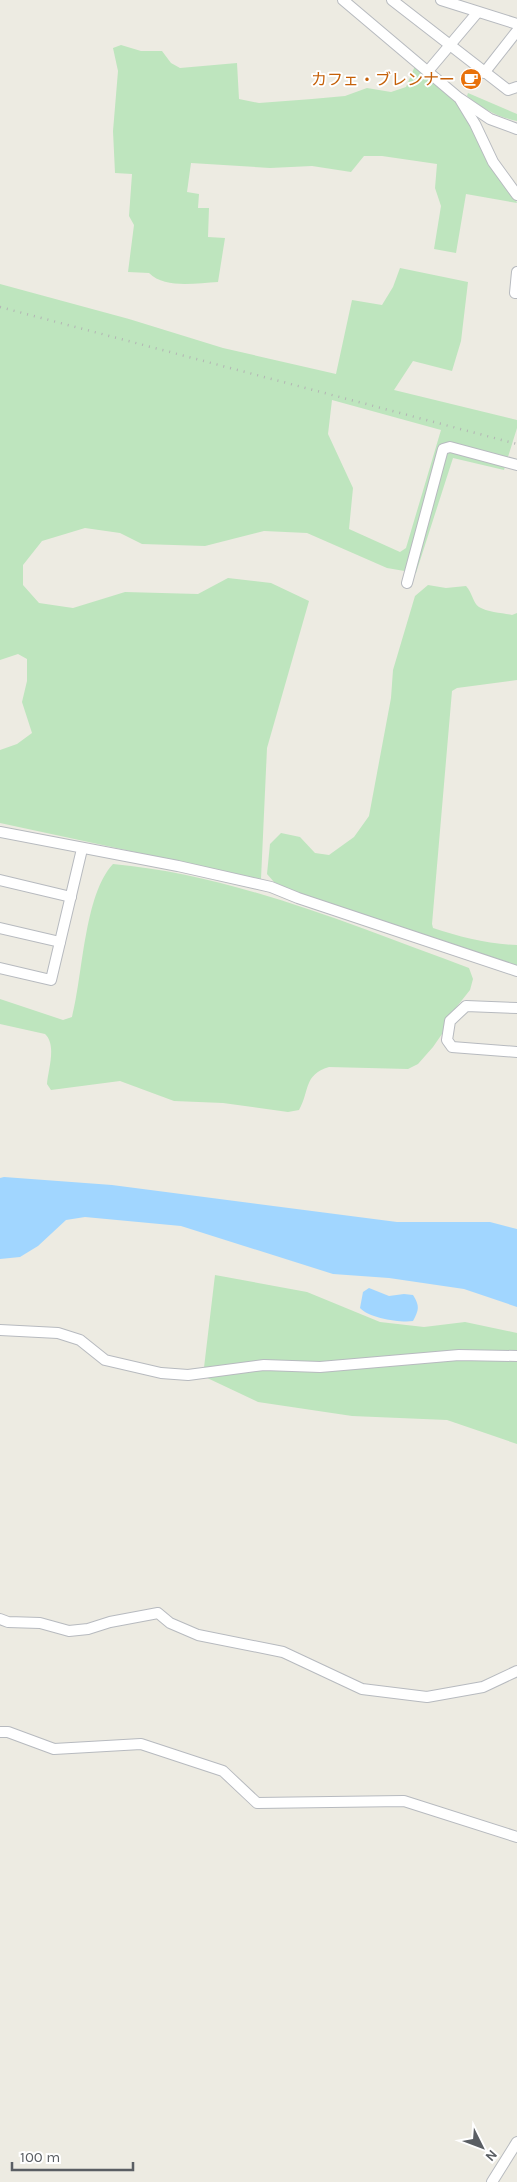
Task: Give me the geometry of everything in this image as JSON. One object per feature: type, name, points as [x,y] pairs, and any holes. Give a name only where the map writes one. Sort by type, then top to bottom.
[{"type":"street","points":[[344,0],[459,98],[490,119],[517,129]]},
{"type":"street","points":[[392,0],[508,90],[517,87]]},
{"type":"street","points":[[441,0],[477,13],[517,24]]},
{"type":"street","points":[[428,71],[448,45],[477,13]]},
{"type":"street","points":[[484,73],[517,31]]},
{"type":"street","points":[[459,98],[475,124],[493,162],[517,195]]},
{"type":"street","points":[[517,272],[515,293],[517,293]]},
{"type":"street","points":[[407,583],[443,449],[450,447],[517,465]]},
{"type":"street","points":[[0,832],[178,866],[271,887],[306,901],[517,971]]},
{"type":"street","points":[[0,968],[51,980],[82,849]]},
{"type":"street","points":[[0,880],[72,897]]},
{"type":"street","points":[[0,928],[60,942]]},
{"type":"street","points":[[517,1008],[466,1006],[450,1021],[447,1040],[452,1047],[517,1052]]},
{"type":"street","points":[[0,1330],[58,1333],[80,1340],[105,1360],[161,1373],[188,1375],[264,1365],[320,1367],[459,1355],[517,1356]]},
{"type":"street","points":[[0,1619],[8,1622],[40,1622],[69,1631],[88,1629],[110,1622],[158,1612],[170,1623],[198,1635],[283,1652],[362,1688],[427,1697],[483,1687],[517,1671]]},
{"type":"street","points":[[0,1732],[8,1732],[54,1749],[141,1744],[223,1771],[257,1803],[404,1801],[517,1837]]},
{"type":"street","points":[[492,2182],[517,2142]]},
{"type":"green space","points":[[121,45],[141,51],[162,51],[171,63],[180,68],[237,63],[239,99],[259,103],[345,96],[367,88],[391,92],[406,87],[415,66],[432,79],[462,109],[473,127],[488,160],[509,188],[517,203],[466,194],[456,253],[434,249],[441,206],[435,188],[437,164],[382,156],[364,156],[351,172],[312,166],[270,168],[191,163],[187,192],[199,194],[198,208],[209,208],[208,237],[225,238],[218,282],[172,283],[156,278],[149,273],[128,272],[134,225],[129,216],[132,174],[115,173],[113,131],[118,71],[113,48]]},
{"type":"green space","points":[[468,93],[517,114],[517,121],[485,109],[467,96]]},
{"type":"green space","points":[[400,268],[468,282],[461,341],[452,371],[413,361],[394,390],[517,420],[517,428],[504,470],[453,458],[416,573],[387,568],[307,533],[264,531],[205,546],[142,544],[120,533],[85,528],[42,541],[23,565],[23,585],[39,603],[73,608],[125,592],[198,594],[228,578],[271,583],[309,601],[267,748],[261,879],[0,823],[0,750],[17,744],[32,733],[22,702],[27,681],[27,659],[18,654],[0,660],[0,284],[129,319],[223,348],[336,374],[352,300],[382,305],[393,287]],"holes":[[[332,400],[441,430],[406,548],[400,552],[349,529],[353,488],[328,434]]]},
{"type":"green space","points":[[428,585],[446,588],[466,586],[475,603],[482,609],[512,615],[517,613],[517,680],[457,688],[452,691],[432,924],[433,928],[464,937],[485,942],[517,945],[517,966],[302,896],[274,882],[267,874],[270,844],[281,833],[300,837],[315,853],[329,855],[354,837],[369,816],[391,698],[393,670],[415,596]]},
{"type":"green space","points":[[113,864],[159,870],[204,879],[294,904],[469,968],[473,979],[470,990],[447,1019],[442,1034],[433,1047],[418,1064],[408,1069],[329,1067],[321,1070],[315,1074],[308,1084],[299,1110],[288,1112],[223,1103],[174,1101],[120,1081],[51,1090],[47,1084],[51,1058],[49,1039],[45,1034],[0,1024],[0,999],[63,1020],[72,1017],[90,915],[103,878]]},
{"type":"green space","points":[[215,1275],[307,1292],[380,1322],[424,1327],[465,1322],[517,1333],[517,1444],[447,1420],[352,1416],[258,1402],[203,1376]]},
{"type":"water","points":[[0,1178],[112,1185],[397,1222],[490,1222],[517,1229],[517,1307],[464,1289],[389,1278],[333,1274],[181,1226],[85,1217],[66,1220],[38,1246],[20,1257],[0,1259]]},
{"type":"water","points":[[369,1288],[389,1296],[413,1295],[418,1308],[413,1321],[385,1319],[364,1312],[360,1308],[363,1292]]},
{"type":"railway","points":[[0,307],[517,444]]},
{"type":"place","name":"カフェ・ブレンナー","points":[[471,79]]}]
